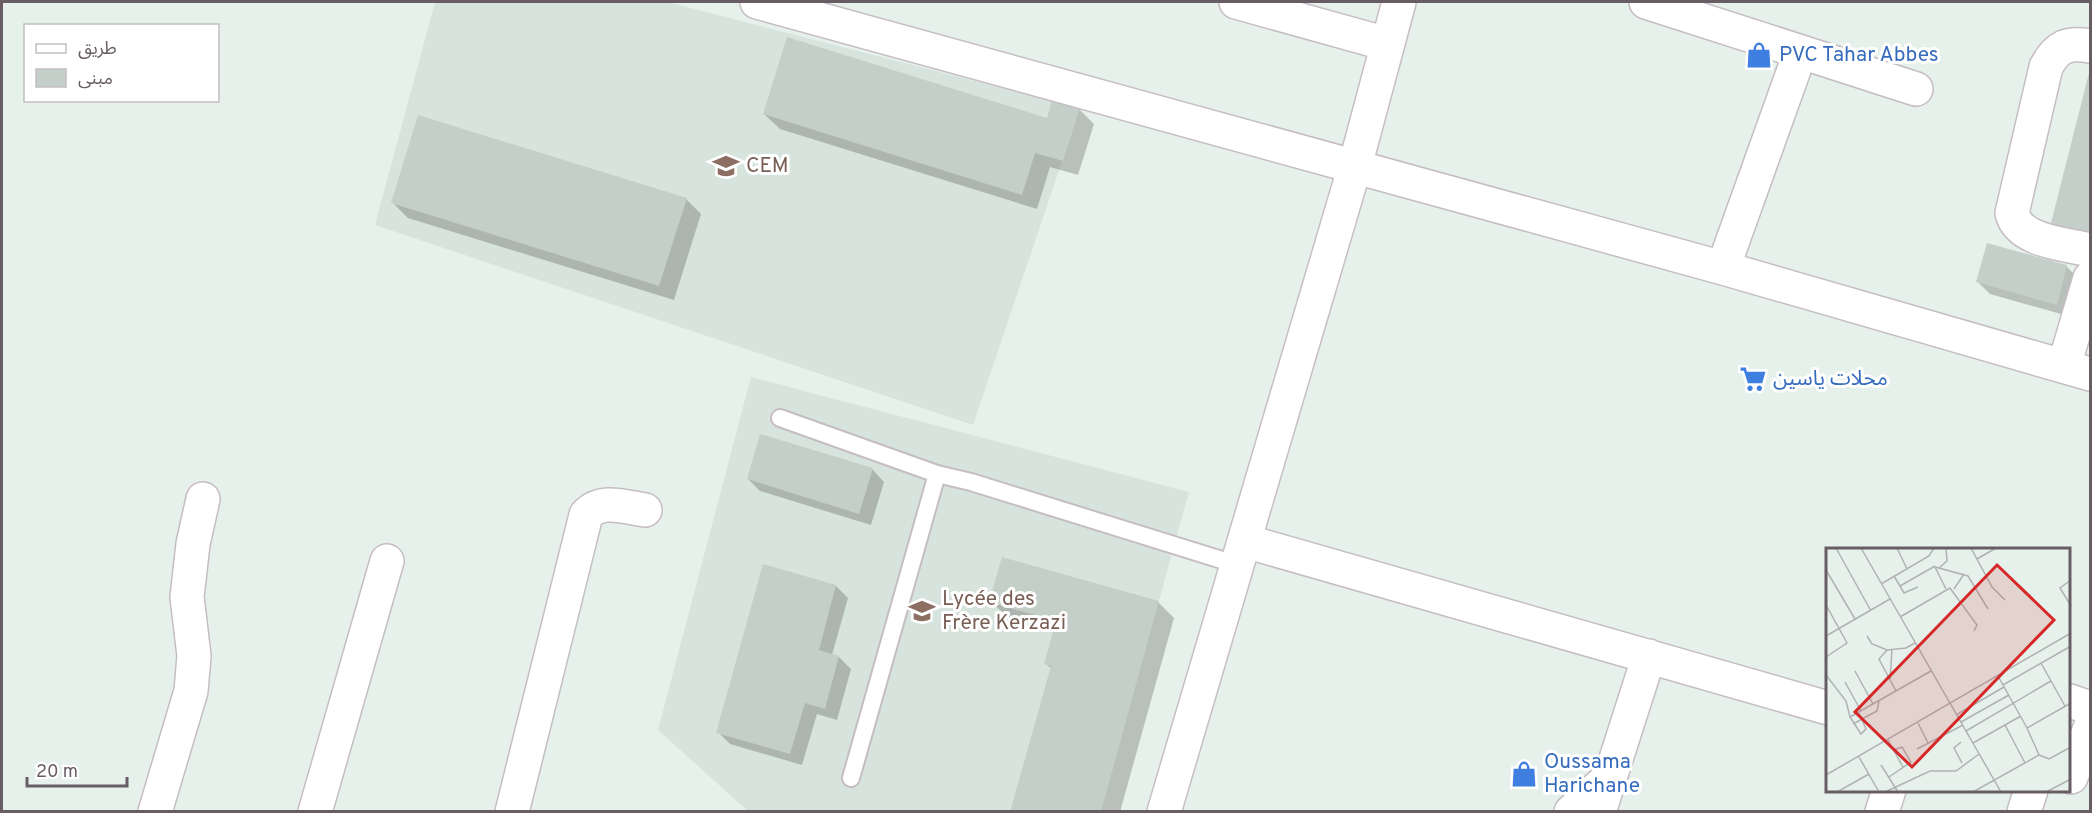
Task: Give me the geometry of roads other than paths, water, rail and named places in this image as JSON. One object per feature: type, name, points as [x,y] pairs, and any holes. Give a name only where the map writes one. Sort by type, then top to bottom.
[{"type":"street","points":[[757,2],[803,8],[2077,370],[2091,278]]},
{"type":"street","points":[[1236,2],[1387,44]]},
{"type":"street","points":[[1164,812],[1355,166],[1399,2]]},
{"type":"street","points":[[1646,2],[1916,89]]},
{"type":"street","points":[[2091,46],[2074,43],[2065,45],[2052,56],[2046,67],[2012,213],[2013,219],[2025,231],[2091,250]]},
{"type":"street","points":[[1722,268],[1800,53]]},
{"type":"street","points":[[154,812],[191,691],[194,656],[187,597],[193,544],[203,499]]},
{"type":"street","points":[[512,812],[586,515],[593,507],[604,504],[645,510]]},
{"type":"street","points":[[1241,553],[1649,656],[1826,707]]},
{"type":"street","points":[[315,812],[387,561]]},
{"type":"street","points":[[1599,812],[1649,656]]},
{"type":"street","points":[[2071,701],[2091,708]]},
{"type":"street","points":[[2077,779],[2091,728]]},
{"type":"street","points":[[1571,812],[1610,777]]},
{"type":"street","points":[[1882,812],[1888,792]]},
{"type":"street","points":[[2024,812],[2030,792]]},
{"type":"lane","points":[[780,418],[937,474],[1241,553]]},
{"type":"lane","points":[[851,778],[937,474]]},
{"type":"place","name":"PVC Tahar Abbes","points":[[1759,55]]},
{"type":"place","name":"CEM","points":[[726,166]]},
{"type":"place","name":"محلات ياسين","points":[[1753,379]]},
{"type":"place","name":"Lycée des Frère Kerzazi","points":[[922,611]]},
{"type":"place","name":"Oussama Harichane","points":[[1524,774]]}]
